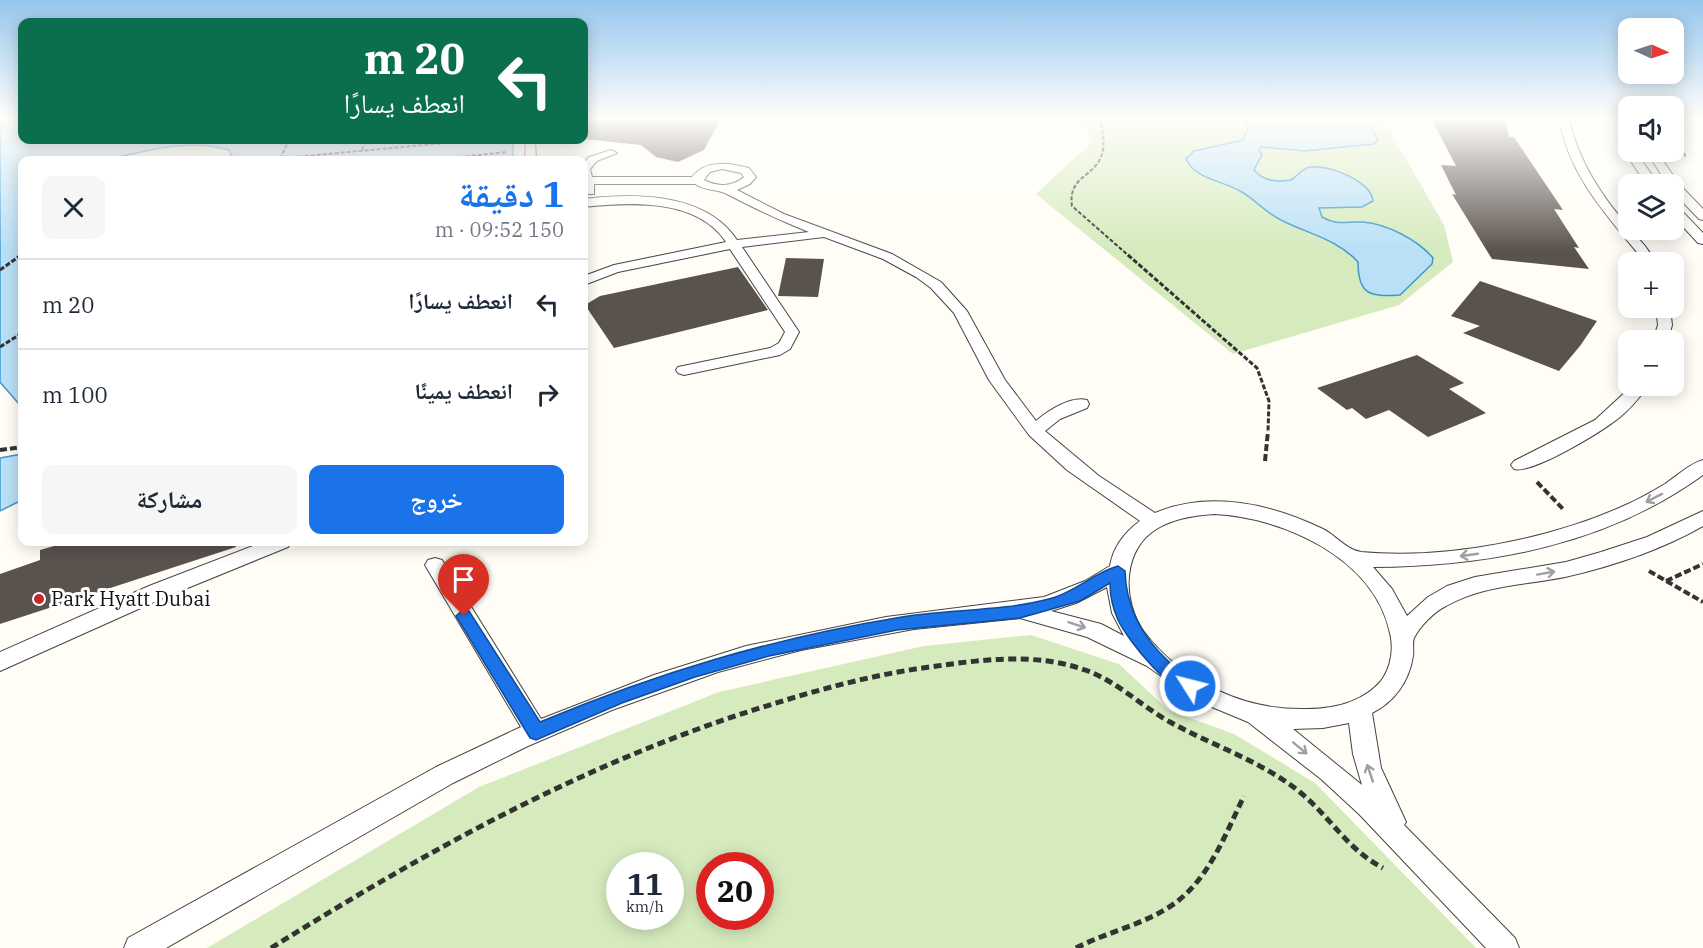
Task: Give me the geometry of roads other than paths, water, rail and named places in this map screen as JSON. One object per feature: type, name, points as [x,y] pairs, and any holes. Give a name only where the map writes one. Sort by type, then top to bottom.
[{"type":"lane","points":[[1577,162],[1590,185],[1643,252]]},
{"type":"lane","points":[[588,182],[633,179],[698,181],[708,187],[725,188],[742,185],[750,177],[749,173],[731,166],[714,167],[701,173],[698,181]]},
{"type":"lane","points":[[725,188],[771,213],[878,252],[913,270],[955,304],[971,325],[1005,394],[1035,431],[1076,469],[1154,521]]},
{"type":"lane","points":[[1684,196],[1703,216]]},
{"type":"lane","points":[[588,203],[639,201],[681,207],[714,221],[733,243],[792,332],[791,339],[785,346],[763,355],[684,370]]},
{"type":"lane","points":[[1684,220],[1703,240]]},
{"type":"lane","points":[[588,279],[614,269],[733,243],[830,235]]},
{"type":"lane","points":[[1520,465],[1584,436],[1633,396]]},
{"type":"lane","points":[[1035,431],[1054,415],[1081,404]]},
{"type":"lane","points":[[1351,557],[1418,560],[1449,557],[1549,539],[1621,514],[1661,495],[1703,466]]},
{"type":"lane","points":[[1020,612],[1057,618],[1093,630],[1128,646],[1219,702],[1253,714],[1301,720],[1328,719],[1360,710],[1380,697],[1395,679],[1402,659],[1403,636],[1394,608],[1376,581],[1351,557],[1324,538],[1295,524],[1264,514],[1233,508],[1204,508],[1177,512],[1154,521],[1136,534],[1124,551],[1118,571],[1118,594],[1125,618],[1141,642],[1162,666]]},
{"type":"lane","points":[[1403,636],[1414,617],[1432,603],[1454,592],[1479,584],[1565,569],[1631,550],[1703,518]]},
{"type":"lane","points":[[0,662],[156,592],[271,546]]},
{"type":"lane","points":[[435,565],[536,732]]},
{"type":"lane","points":[[138,948],[391,804],[465,765],[627,694],[693,671],[769,649],[843,633],[916,621],[1020,612],[1075,597],[1118,571]]},
{"type":"lane","points":[[1360,710],[1361,740],[1369,772],[1384,807],[1413,851]]},
{"type":"lane","points":[[1253,714],[1330,771],[1413,851],[1505,948]]},
{"type":"water","points":[[0,162],[18,162],[18,403],[0,382]]},
{"type":"water","points":[[1188,162],[1258,162],[1254,170],[1262,177],[1276,181],[1291,180],[1310,167],[1327,168],[1348,175],[1365,187],[1373,201],[1362,207],[1319,208],[1322,217],[1337,222],[1372,223],[1392,230],[1411,239],[1427,251],[1433,258],[1432,264],[1400,295],[1368,292],[1360,281],[1358,262],[1350,254],[1276,217],[1245,194],[1203,175]]},
{"type":"water","points":[[18,455],[18,502],[0,511],[0,458]]},
{"type":"place","name":"Park Hyatt Dubai","points":[[39,599]]}]
